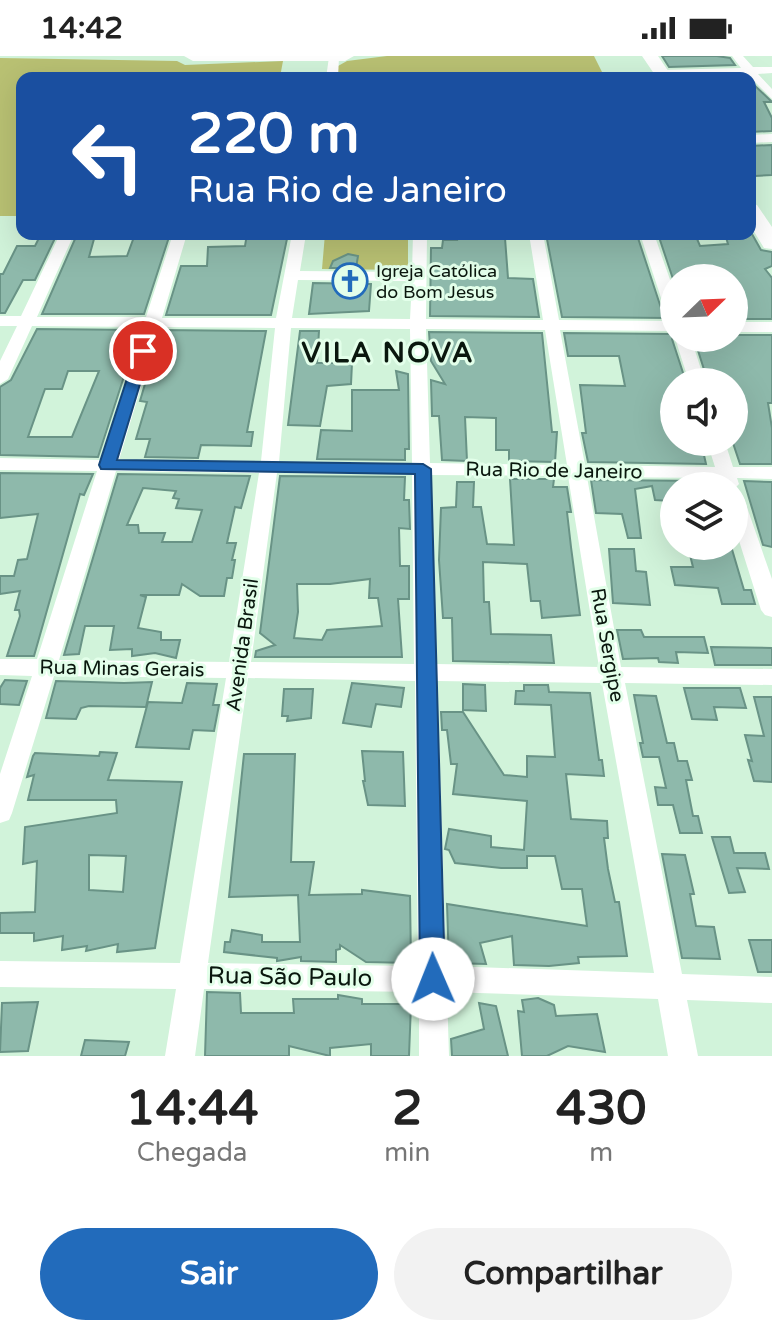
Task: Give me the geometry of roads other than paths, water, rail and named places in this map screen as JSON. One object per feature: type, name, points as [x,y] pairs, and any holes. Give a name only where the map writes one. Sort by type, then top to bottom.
[{"type":"main road","points":[[193,56],[334,57]]},
{"type":"main road","points":[[756,219],[772,243]]},
{"type":"street","points":[[737,56],[752,71]]},
{"type":"street","points":[[734,72],[772,70]]},
{"type":"street","points":[[756,76],[772,96]]},
{"type":"street","points":[[0,379],[64,240]]},
{"type":"street","points":[[0,813],[48,667],[107,465],[178,240]]},
{"type":"street","name":"Avenida Brasil","points":[[180,1056],[269,468],[283,324],[298,240]]},
{"type":"street","points":[[420,240],[418,325],[434,1056]]},
{"type":"street","name":"Rua Sergipe","points":[[537,240],[612,676],[683,1056]]},
{"type":"street","points":[[649,240],[660,272]]},
{"type":"street","points":[[292,275],[419,277]]},
{"type":"street","points":[[0,321],[660,326]]},
{"type":"street","points":[[748,327],[772,327]]},
{"type":"street","name":"Rua Rio de Janeiro","points":[[0,464],[576,471],[660,475]]},
{"type":"street","name":"Rua Rio de Janeiro","points":[[748,476],[772,473]]},
{"type":"street","points":[[748,538],[772,610]]},
{"type":"street","name":"Rua Minas Gerais","points":[[0,667],[772,677]]},
{"type":"street","name":"Rua São Paulo","points":[[0,974],[433,979],[772,990]]},
{"type":"place","name":"Igreja Católica do Bom Jesus","points":[[350,281]]},
{"type":"district","name":"VILA NOVA","points":[[388,353]]}]
